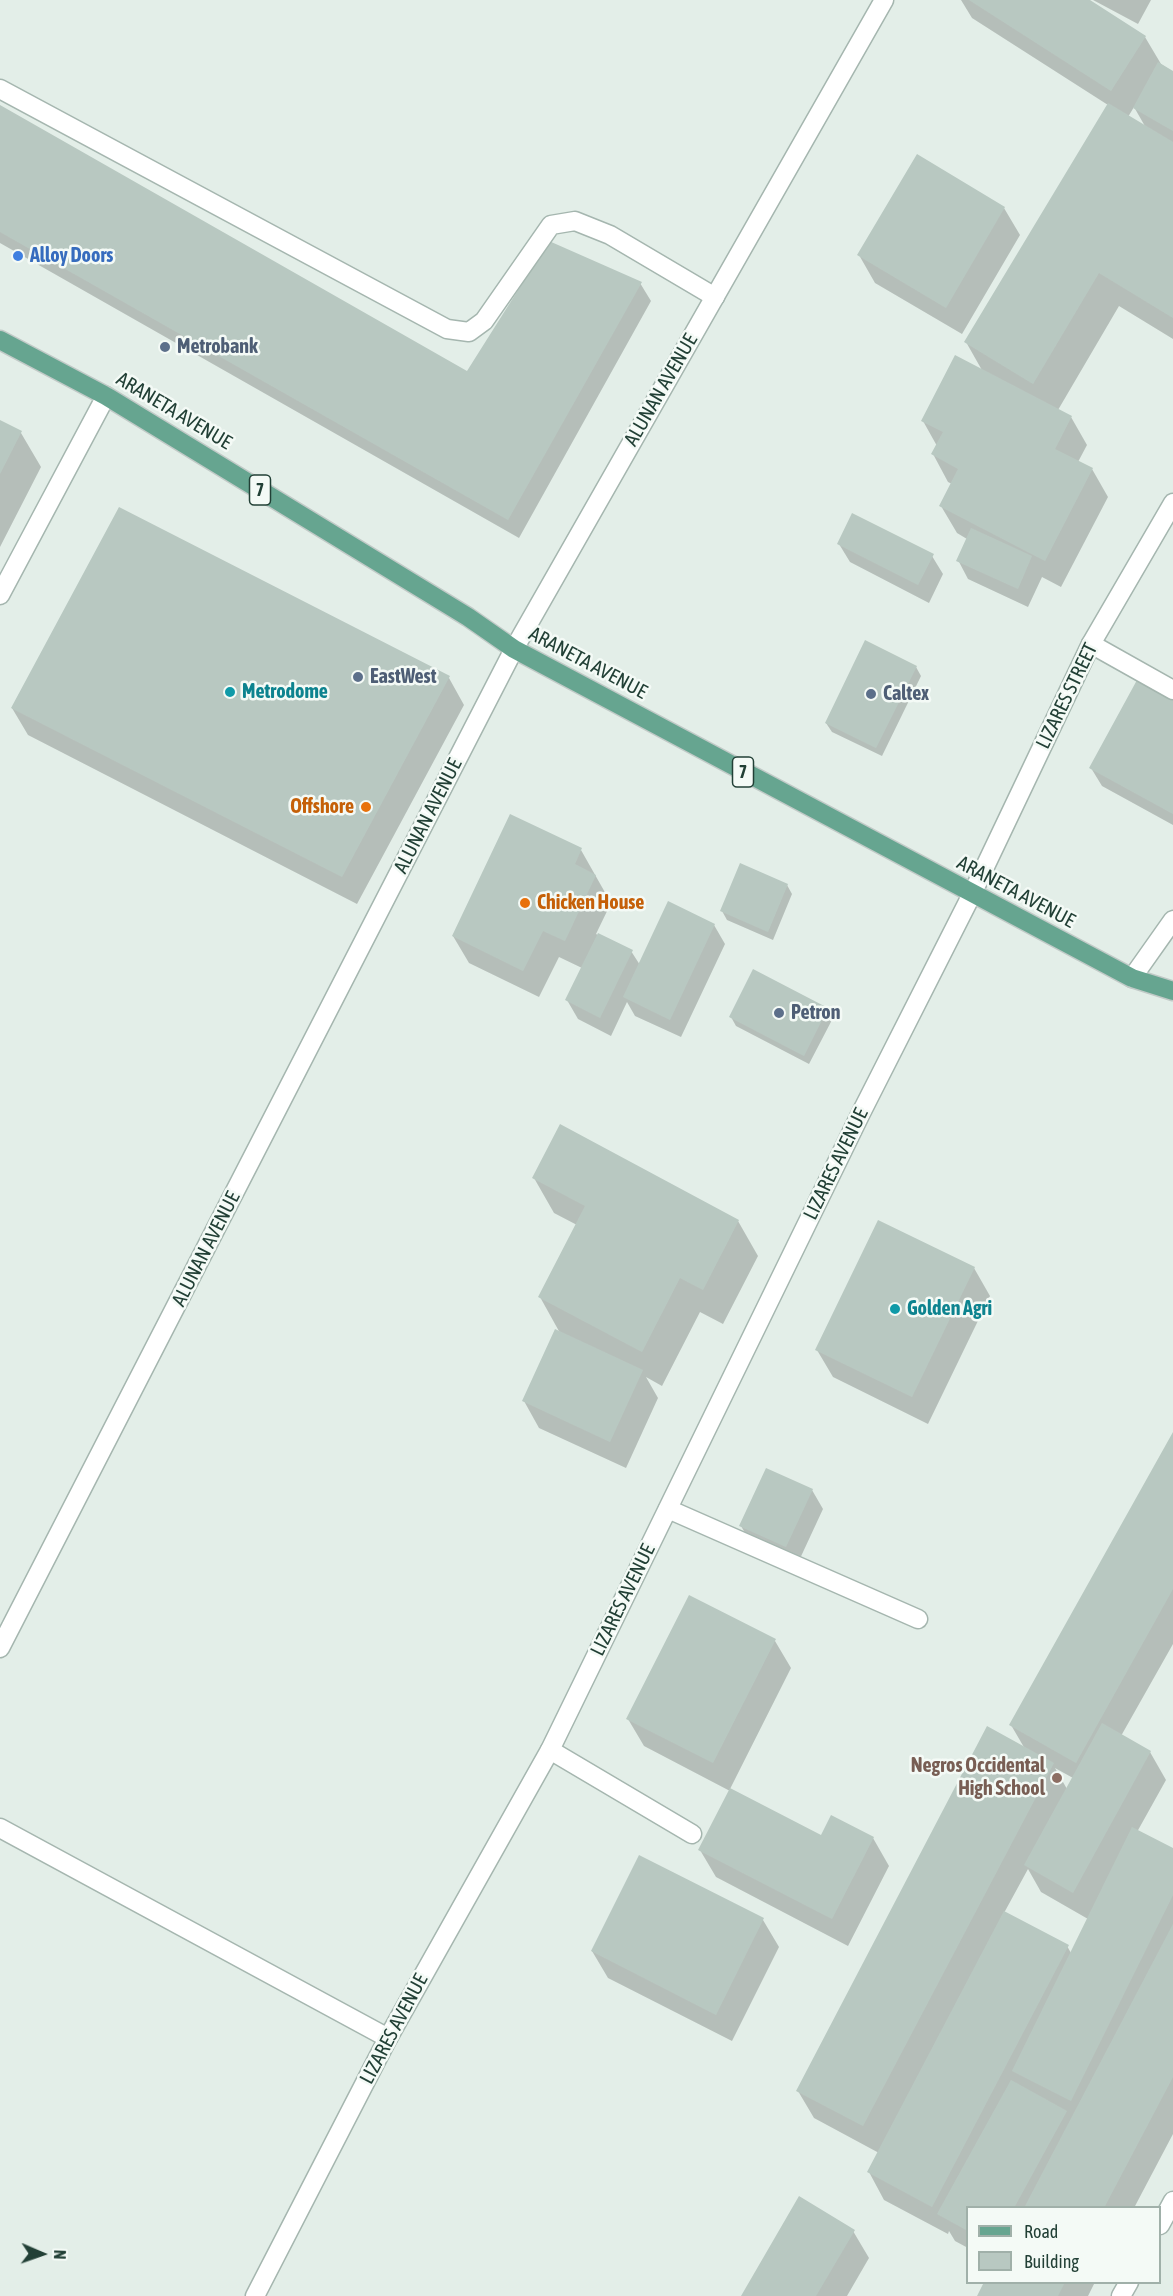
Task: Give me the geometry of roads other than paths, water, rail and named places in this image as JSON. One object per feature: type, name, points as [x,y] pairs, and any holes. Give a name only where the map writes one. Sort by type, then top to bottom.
[{"type":"main road","name":"ARANETA AVENUE","points":[[0,340],[106,396],[468,617],[514,649],[1132,978],[1173,991]]},
{"type":"street","name":"ALUNAN AVENUE","points":[[0,1648],[514,649],[884,0]]},
{"type":"street","points":[[0,89],[447,329],[468,332],[484,321],[551,225],[575,221],[610,235],[715,297]]},
{"type":"street","points":[[0,595],[106,396]]},
{"type":"street","name":"LIZARES STREET","points":[[972,894],[1091,644],[1173,503]]},
{"type":"street","points":[[1091,644],[1173,690]]},
{"type":"street","name":"LIZARES AVENUE","points":[[255,2296],[388,2038],[550,1750],[861,1113],[972,894]]},
{"type":"street","points":[[1132,978],[1173,920]]},
{"type":"street","points":[[668,1509],[918,1619]]},
{"type":"street","points":[[550,1750],[692,1834]]},
{"type":"street","points":[[0,1828],[388,2038]]},
{"type":"street","points":[[1161,2224],[1173,2201]]},
{"type":"place","name":"Alloy Doors","points":[[18,256]]},
{"type":"place","name":"Metrobank","points":[[165,347]]},
{"type":"place","name":"EastWest","points":[[358,677]]},
{"type":"place","name":"Metrodome","points":[[230,692]]},
{"type":"place","name":"Caltex","points":[[871,694]]},
{"type":"place","name":"Offshore","points":[[366,807]]},
{"type":"place","name":"Chicken House","points":[[525,903]]},
{"type":"place","name":"Petron","points":[[779,1013]]},
{"type":"place","name":"Golden Agri","points":[[895,1309]]},
{"type":"place","name":"Negros Occidental High School","points":[[1057,1778]]}]
